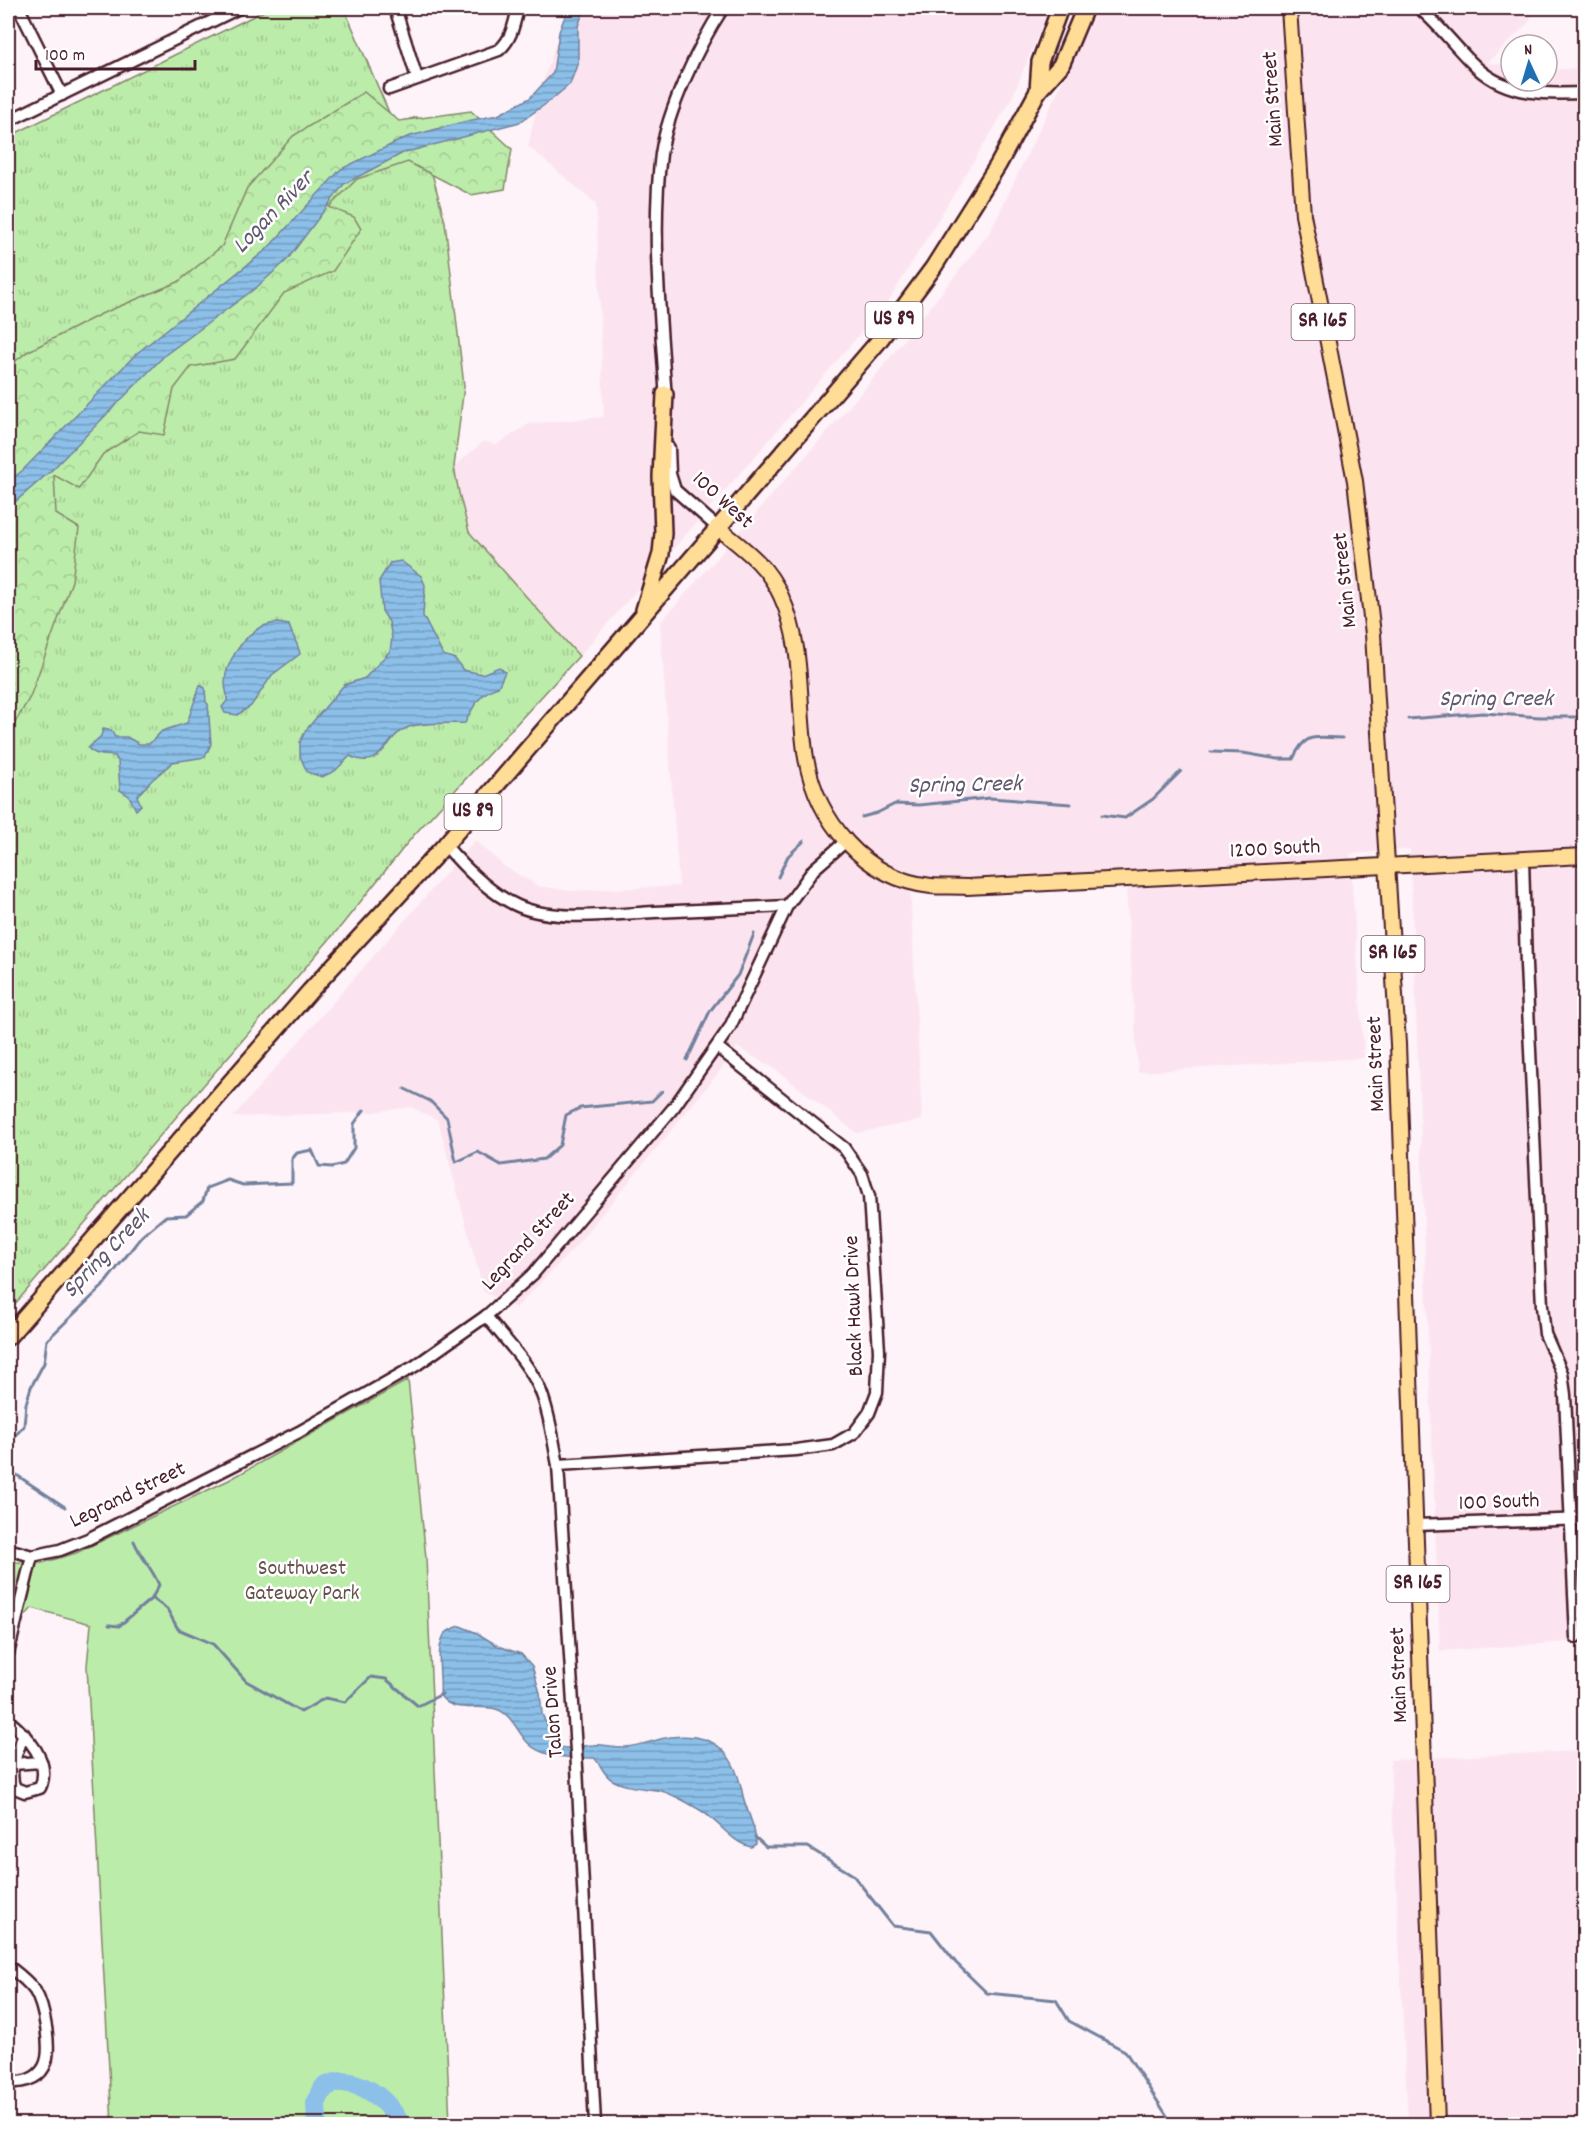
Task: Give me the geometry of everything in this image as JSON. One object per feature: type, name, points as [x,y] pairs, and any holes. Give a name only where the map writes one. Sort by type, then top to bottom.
[{"type":"highway","name":"US 89","points":[[1038,91],[1040,62],[1060,8]]},
{"type":"highway","name":"US 89","points":[[8,1337],[310,991],[445,845],[878,342],[933,268],[998,165],[1038,91],[1061,65],[1085,8]]},
{"type":"highway","points":[[642,615],[661,554],[663,534],[661,477],[665,393]]},
{"type":"main road","name":"Main Street","points":[[1290,8],[1303,215],[1355,481],[1372,622],[1398,1044],[1437,2124]]},
{"type":"main road","name":"100 West","points":[[717,527],[767,569],[781,596],[791,624],[798,661],[806,756],[812,782],[824,812],[845,842],[869,862],[894,876],[929,886],[967,887]]},
{"type":"main road","name":"1200 South","points":[[967,887],[1584,856]]},
{"type":"street","points":[[19,8],[62,95]]},
{"type":"street","points":[[8,121],[239,8]]},
{"type":"street","points":[[395,8],[417,78]]},
{"type":"street","points":[[389,89],[499,50],[507,43],[518,8]]},
{"type":"street","name":"100 West","points":[[717,527],[675,490],[670,474],[657,204],[662,152],[677,98],[711,26],[723,8]]},
{"type":"street","points":[[1419,8],[1473,65],[1490,78],[1510,88],[1533,93],[1584,93]]},
{"type":"street","name":"Legrand Street","points":[[8,1549],[32,1556],[60,1550],[88,1539],[299,1432],[415,1366],[486,1316],[542,1263],[674,1107],[730,1027],[787,906],[814,869],[845,842]]},
{"type":"street","points":[[445,845],[461,863],[493,891],[518,906],[550,915],[605,915],[787,906]]},
{"type":"street","points":[[1523,859],[1542,1306],[1545,1334],[1562,1373],[1576,1637]]},
{"type":"street","name":"Black Hawk Drive","points":[[558,1465],[796,1450],[832,1445],[854,1433],[869,1413],[877,1392],[879,1350],[871,1214],[862,1174],[844,1148],[717,1047]]},
{"type":"street","name":"Talon Drive","points":[[486,1316],[527,1368],[540,1390],[551,1423],[558,1465],[596,2124]]},
{"type":"street","name":"100 South","points":[[1416,1525],[1584,1519]]},
{"type":"street","points":[[8,1654],[32,1556]]},
{"type":"street","points":[[8,1720],[24,1734],[35,1748],[41,1762],[44,1780],[40,1788],[25,1792],[15,1788],[11,1781],[13,1764],[24,1734]]},
{"type":"street","points":[[13,1764],[41,1762]]},
{"type":"street","points":[[8,1966],[34,1990],[44,2010],[47,2048],[44,2067],[33,2079],[15,2083],[8,2081]]},
{"type":"shaded area","points":[[568,8],[1049,8],[1011,100],[889,300],[579,656],[469,532],[454,467],[484,441],[496,445],[529,424],[604,417],[596,204],[528,146],[543,81]]},
{"type":"shaded area","points":[[1098,8],[1534,8],[1529,22],[1518,33],[1499,33],[1499,51],[1488,62],[1499,64],[1499,93],[1559,93],[1559,69],[1584,68],[1584,1509],[1579,1510],[1583,1641],[1440,1651],[1410,849],[1350,854],[1364,1058],[1138,1072],[1125,870],[910,887],[922,1120],[857,1133],[775,1069],[737,1047],[716,1076],[574,1248],[516,1308],[484,1292],[438,1120],[411,1107],[372,1112],[233,1117],[475,840],[504,866],[538,886],[570,891],[679,886],[660,623],[869,384],[990,232]]},
{"type":"shaded area","points":[[1584,1751],[1584,2124],[1408,2124],[1390,1760]]},
{"type":"green space","points":[[270,8],[344,8],[394,124],[417,117],[445,222],[464,386],[454,467],[469,532],[579,656],[413,836],[341,926],[8,1312],[8,137]]},
{"type":"green space","points":[[364,92],[399,121],[471,111],[512,149],[505,189],[471,195],[408,162],[357,179],[329,207],[354,217],[361,229],[333,271],[284,293],[235,359],[191,367],[174,389],[164,435],[139,431],[103,454],[79,489],[54,475],[56,514],[79,528],[72,581],[30,697],[8,735],[8,367],[27,352],[101,314],[178,282],[222,246],[247,188],[293,136]]},
{"type":"green space","name":"Southwest Gateway Park","points":[[408,1380],[426,1558],[450,2124],[112,2124],[87,1666],[91,1624],[32,1608],[8,1636],[8,1558],[16,1562],[42,1563],[76,1553],[229,1480]]},
{"type":"water","points":[[568,8],[585,8],[578,26],[578,62],[570,84],[520,122],[403,153],[344,184],[287,260],[257,287],[165,355],[53,469],[8,508],[8,482],[23,470],[136,354],[267,249],[341,169],[407,137],[498,115],[530,98],[553,73],[559,32]]},
{"type":"water","points":[[401,561],[421,576],[425,585],[423,616],[443,655],[455,659],[463,670],[482,674],[499,667],[505,672],[498,687],[482,696],[465,723],[409,727],[401,731],[383,751],[370,760],[350,756],[335,771],[322,777],[307,772],[300,756],[300,742],[306,730],[344,685],[365,678],[390,651],[392,638],[389,622],[382,611],[379,581],[390,563]]},
{"type":"water","points":[[277,623],[289,625],[300,654],[272,675],[251,706],[237,715],[225,713],[222,707],[227,701],[225,683],[231,660],[247,638],[259,628]]},
{"type":"water","points":[[200,685],[205,688],[208,704],[211,744],[205,757],[173,762],[137,796],[141,805],[136,810],[129,796],[120,790],[118,761],[115,756],[97,754],[88,748],[101,736],[103,729],[111,730],[115,737],[127,737],[139,744],[149,744],[162,731],[187,723]]},
{"type":"water","points":[[460,1626],[498,1646],[521,1654],[532,1666],[540,1693],[542,1714],[557,1746],[566,1748],[588,1745],[625,1747],[665,1738],[687,1736],[700,1738],[721,1748],[735,1768],[753,1825],[756,1844],[751,1847],[744,1845],[709,1816],[672,1795],[629,1786],[611,1779],[594,1758],[559,1756],[542,1752],[524,1739],[502,1711],[451,1705],[445,1701],[440,1695],[441,1642],[447,1632]]},
{"type":"waterway","name":"Spring Creek","points":[[1408,719],[1483,713],[1584,717]]},
{"type":"waterway","name":"Spring Creek","points":[[1211,752],[1293,759],[1307,740],[1318,737],[1342,738]]},
{"type":"waterway","name":"Spring Creek","points":[[1102,815],[1125,818],[1153,799],[1181,771]]},
{"type":"waterway","name":"Spring Creek","points":[[862,817],[895,804],[919,805],[990,798],[1071,804]]},
{"type":"waterway","name":"Spring Creek","points":[[778,877],[788,856],[804,841]]},
{"type":"waterway","name":"Spring Creek","points":[[687,1060],[710,1011],[738,975],[754,934]]},
{"type":"waterway","name":"Spring Creek","points":[[405,1089],[430,1101],[447,1118],[456,1162],[478,1152],[501,1165],[544,1159],[560,1145],[566,1115],[580,1108],[652,1101],[662,1091]]},
{"type":"waterway","name":"Spring Creek","points":[[8,1441],[24,1426],[26,1404],[31,1387],[44,1363],[47,1340],[102,1287],[142,1236],[166,1216],[186,1215],[203,1201],[207,1188],[228,1180],[243,1185],[292,1183],[292,1159],[297,1153],[312,1150],[319,1166],[332,1167],[344,1164],[354,1148],[354,1124],[364,1110]]},
{"type":"waterway","points":[[8,1467],[9,1470],[65,1507]]},
{"type":"waterway","points":[[134,1541],[159,1585],[152,1598],[167,1609],[178,1629],[213,1644],[246,1681],[301,1712],[325,1698],[345,1702],[371,1677],[386,1679],[418,1706],[442,1694]]},
{"type":"waterway","points":[[109,1625],[119,1626],[152,1598]]},
{"type":"waterway","points":[[755,1837],[766,1847],[808,1847],[853,1875],[893,1926],[931,1931],[956,1963],[987,1993],[1056,2000],[1069,2021],[1125,2051],[1169,2119],[1185,2124]]},
{"type":"waterway","points":[[317,2124],[316,2103],[324,2087],[341,2082],[361,2086],[370,2091],[384,2102],[400,2124]]},
{"type":"water label","name":"Logan River","points":[[274,213]]}]
